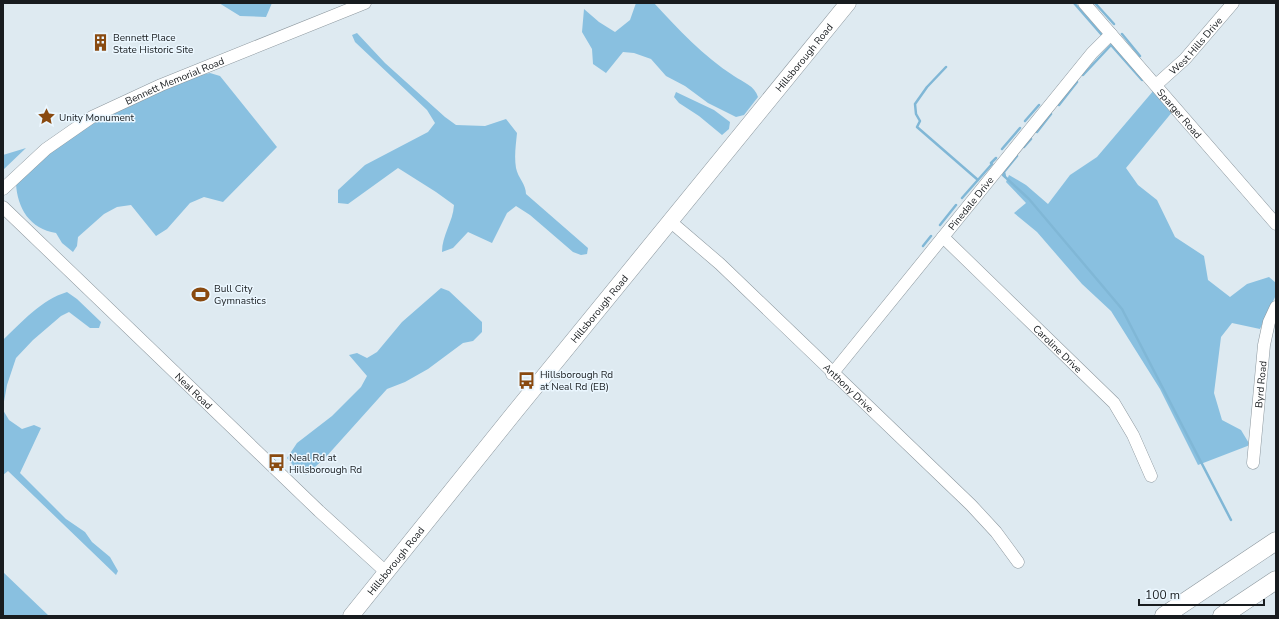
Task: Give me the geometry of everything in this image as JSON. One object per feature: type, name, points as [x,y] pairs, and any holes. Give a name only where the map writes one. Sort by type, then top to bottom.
[{"type":"highway","points":[[1164,616],[1276,541]]},
{"type":"highway","points":[[1222,616],[1276,580]]},
{"type":"main road","name":"Hillsborough Road","points":[[351,616],[514,413],[848,3]]},
{"type":"street","name":"Bennett Memorial Road","points":[[3,189],[46,149],[98,114],[161,85],[365,3]]},
{"type":"street","name":"Sparger Road","points":[[1084,3],[1276,224]]},
{"type":"street","name":"West Hills Drive","points":[[1156,85],[1186,59],[1233,3]]},
{"type":"street","name":"Pinedale Drive","points":[[832,374],[1092,53],[1111,34]]},
{"type":"street","name":"Neal Road","points":[[3,207],[319,511],[386,572]]},
{"type":"street","name":"Anthony Drive","points":[[671,222],[720,264],[832,374],[971,505],[996,532],[1018,562]]},
{"type":"street","name":"Caroline Drive","points":[[943,237],[1114,403],[1128,425],[1151,476]]},
{"type":"street","name":"Byrd Road","points":[[1253,463],[1264,345],[1269,322],[1276,307]]},
{"type":"shaded area","points":[[219,3],[272,3],[266,17],[240,16]]},
{"type":"shaded area","points":[[636,3],[654,3],[701,51],[754,90],[758,97],[744,115],[736,117],[708,103],[685,86],[666,76],[651,59],[634,53],[623,52],[606,73],[593,64],[592,49],[582,32],[584,9],[599,22],[615,32],[630,20]]},
{"type":"shaded area","points":[[357,33],[385,63],[445,117],[456,125],[485,126],[506,119],[517,133],[515,155],[516,168],[525,187],[526,194],[588,248],[587,254],[581,255],[573,252],[530,215],[516,206],[507,213],[492,243],[468,232],[453,248],[442,252],[442,246],[452,217],[454,205],[398,168],[348,204],[338,203],[338,190],[365,165],[428,132],[435,123],[427,110],[355,42],[352,35]]},
{"type":"shaded area","points":[[210,73],[220,76],[277,147],[223,202],[204,197],[190,203],[167,229],[156,236],[131,205],[117,207],[104,214],[78,237],[77,246],[73,252],[62,243],[56,233],[39,227],[27,216],[19,201],[16,183],[62,138],[186,78]]},
{"type":"shaded area","points":[[1154,90],[1173,111],[1126,168],[1138,185],[1157,200],[1175,237],[1204,256],[1208,280],[1230,297],[1247,284],[1269,277],[1276,283],[1276,295],[1260,329],[1232,323],[1221,337],[1214,393],[1222,420],[1241,430],[1250,445],[1198,465],[1160,389],[1111,311],[1082,284],[1037,232],[1014,213],[1026,203],[1006,182],[1009,175],[1026,185],[1048,204],[1070,175],[1097,157]]},
{"type":"shaded area","points":[[676,92],[714,110],[730,122],[729,129],[722,135],[699,116],[679,103],[674,97]]},
{"type":"shaded area","points":[[26,148],[3,170],[3,155]]},
{"type":"shaded area","points":[[441,288],[449,291],[482,322],[482,332],[473,341],[463,343],[428,369],[405,382],[387,389],[325,458],[306,475],[296,469],[287,458],[297,443],[332,416],[361,387],[367,376],[349,355],[357,353],[367,358],[377,352],[402,322]]},
{"type":"shaded area","points":[[67,292],[77,299],[101,322],[99,328],[90,328],[69,312],[61,316],[33,340],[16,358],[7,385],[3,407],[3,340],[40,306]]},
{"type":"shaded area","points":[[3,410],[9,420],[22,429],[34,425],[41,428],[20,473],[66,519],[85,532],[92,542],[110,557],[118,571],[116,575],[8,471],[3,475]]},
{"type":"shaded area","points":[[3,572],[49,616],[3,616]]},
{"type":"waterway","points":[[1074,3],[1101,34]]},
{"type":"waterway","points":[[1095,3],[1114,24]]},
{"type":"waterway","points":[[1122,34],[1140,56]]},
{"type":"waterway","points":[[1083,75],[1111,45],[1142,80]]},
{"type":"waterway","points":[[946,67],[927,87],[915,104],[916,114],[920,121],[917,127],[978,180]]},
{"type":"waterway","points":[[1059,105],[1077,82]]},
{"type":"waterway","points":[[1025,121],[1039,105]]},
{"type":"waterway","points":[[1037,132],[1051,114]]},
{"type":"waterway","points":[[1002,149],[1020,128]]},
{"type":"waterway","points":[[1024,147],[1031,139]]},
{"type":"waterway","points":[[1005,177],[1004,172],[1017,156]]},
{"type":"waterway","points":[[991,163],[996,158]]},
{"type":"waterway","points":[[962,198],[992,164]]},
{"type":"waterway","points":[[1003,175],[1029,199],[1122,309],[1231,520]]},
{"type":"waterway","points":[[940,225],[956,205]]},
{"type":"waterway","points":[[923,246],[931,236]]},
{"type":"place","name":"Bennett Place State Historic Site","points":[[100,43]]},
{"type":"place","name":"Unity Monument","points":[[46,117]]},
{"type":"place","name":"Bull City Gymnastics","points":[[201,294]]},
{"type":"place","name":"Hillsborough Rd at Neal Rd (EB)","points":[[527,380]]},
{"type":"place","name":"Neal Rd at Hillsborough Rd","points":[[276,463]]}]
